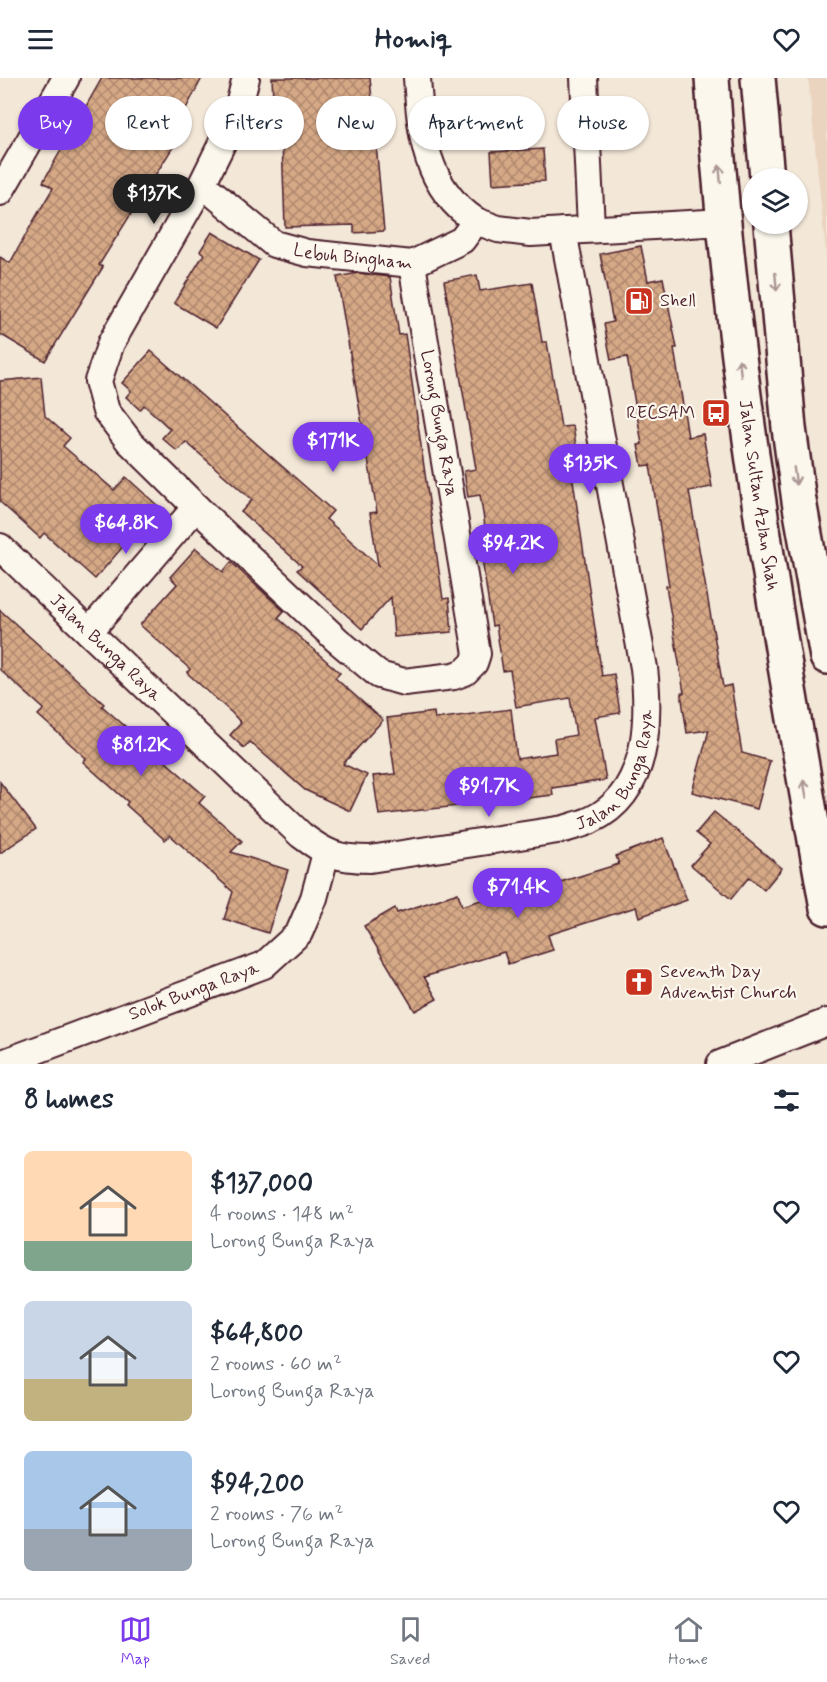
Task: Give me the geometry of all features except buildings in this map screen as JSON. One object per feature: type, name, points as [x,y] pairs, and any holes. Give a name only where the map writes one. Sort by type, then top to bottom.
[{"type":"highway","name":"Jalan Sultan Azlan Shah","points":[[712,78],[724,222],[742,386],[764,543],[827,908]]},
{"type":"highway","points":[[758,78],[766,168]]},
{"type":"highway","points":[[772,234],[789,428],[799,501],[827,657]]},
{"type":"street","points":[[0,192],[66,78]]},
{"type":"street","name":"Lorong Bunga Raya","points":[[246,78],[237,113],[202,184],[111,343],[98,381],[106,411],[129,441],[196,507],[338,640],[380,675],[404,682],[454,676],[465,672],[474,663],[477,645],[412,264]]},
{"type":"street","points":[[417,78],[424,142],[435,178],[460,210],[476,221],[498,229],[531,232],[724,222]]},
{"type":"street","points":[[584,78],[591,228]]},
{"type":"street","name":"Lebuh Bingham","points":[[202,184],[256,230],[287,249],[412,264],[462,240],[476,221]]},
{"type":"street","name":"Jalan Bunga Raya","points":[[0,547],[301,835],[326,853],[348,860],[370,860],[564,829],[592,820],[611,806],[628,786],[641,760],[647,732],[648,704],[644,668],[563,231]]},
{"type":"street","points":[[89,632],[196,507]]},
{"type":"street","name":"Solok Bunga Raya","points":[[0,1064],[264,965],[299,933],[314,898],[326,853]]},
{"type":"street","points":[[720,1064],[827,1022]]},
{"type":"shaded area","points":[[808,78],[827,78],[827,263]]},
{"type":"place","name":"Shell","points":[[639,301]]},
{"type":"place","name":"RECSAM","points":[[716,413]]},
{"type":"place","name":"Seventh Day Adventist Church","points":[[639,982]]}]
